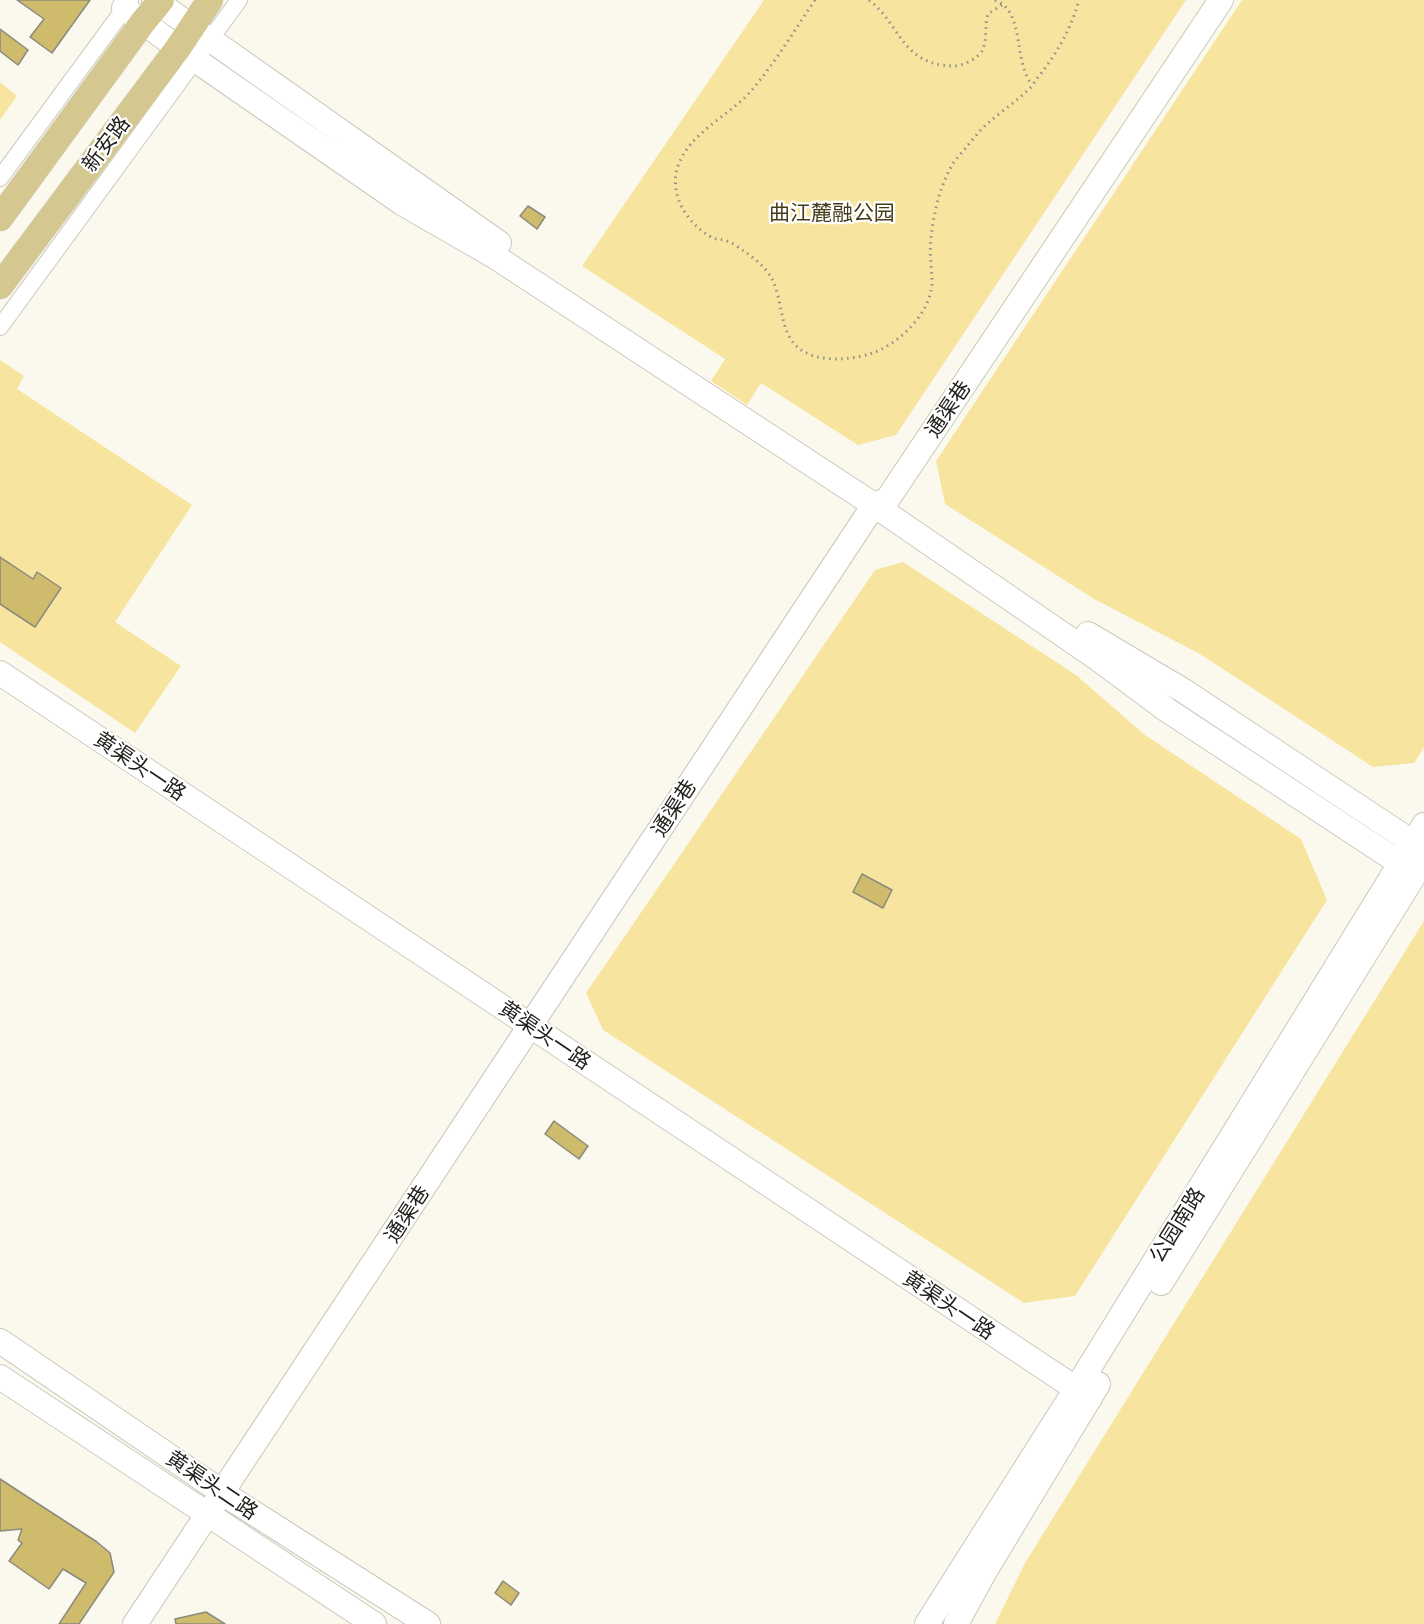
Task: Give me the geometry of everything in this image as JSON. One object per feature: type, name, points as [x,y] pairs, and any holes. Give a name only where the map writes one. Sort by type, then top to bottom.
[{"type":"main road","name":"新安路","points":[[0,286],[193,44],[210,0]]},
{"type":"main road","name":"新安路","points":[[0,218],[145,6]]},
{"type":"street","points":[[0,327],[193,44],[239,0]]},
{"type":"street","name":"通渠巷","points":[[135,1624],[530,1026],[880,503],[1221,0]]},
{"type":"street","points":[[0,178],[145,6],[402,203],[494,256],[880,503],[1167,710],[1417,852]]},
{"type":"street","name":"黄渠头一路","points":[[0,673],[1083,1394]]},
{"type":"street","name":"公园南路","points":[[927,1624],[1083,1394],[1417,852]]},
{"type":"street","name":"黄渠头二路","points":[[0,1341],[223,1493],[428,1624]]},
{"type":"street","name":"黄渠头二路","points":[[0,1377],[374,1624]]},
{"type":"street","name":"公园南路","points":[[956,1624],[1083,1394]]},
{"type":"path","points":[[814,0],[779,54],[749,93],[689,146],[678,167],[675,183],[683,211],[701,231],[716,239],[728,241],[746,252],[770,276],[778,297],[783,323],[795,344],[810,355],[833,359],[864,356],[896,341],[910,327],[928,300],[932,284],[930,240],[940,194],[952,164],[984,126],[1030,90],[1063,41],[1079,0]]},
{"type":"path","points":[[869,0],[882,12],[905,46],[934,64],[948,66],[960,66],[981,52],[985,43],[988,14],[1002,5]]},
{"type":"path","points":[[994,0],[1013,17],[1017,31],[1019,56],[1028,79],[1033,85]]},
{"type":"green space","name":"曲江麓融公园","points":[[764,0],[1186,0],[896,435],[858,445],[761,383],[747,405],[711,381],[725,359],[582,266]]},
{"type":"green space","points":[[1242,0],[1424,0],[1424,747],[1414,763],[1373,767],[1200,654],[1094,599],[945,504],[936,461]]},
{"type":"green space","points":[[0,82],[17,96],[0,120]]},
{"type":"green space","points":[[0,360],[24,376],[17,389],[192,505],[115,622],[181,666],[135,733],[0,642]]},
{"type":"green space","points":[[903,562],[1076,675],[1145,735],[1301,839],[1327,900],[1075,1296],[1024,1303],[603,1030],[586,993],[875,570]]},
{"type":"green space","points":[[1424,921],[1424,1624],[995,1624],[1025,1563]]},
{"type":"building","points":[[17,0],[90,0],[52,53],[30,37],[44,19]]},
{"type":"building","points":[[0,29],[28,50],[18,65],[0,51]]},
{"type":"building","points":[[528,206],[545,217],[537,229],[520,216]]},
{"type":"building","points":[[0,557],[33,579],[37,572],[61,588],[35,627],[0,604]]},
{"type":"building","points":[[862,874],[892,890],[883,908],[853,892]]},
{"type":"building","points":[[554,1121],[588,1146],[579,1159],[545,1134]]},
{"type":"building","points":[[0,1479],[97,1542],[110,1553],[114,1572],[79,1624],[59,1624],[86,1583],[63,1569],[49,1589],[9,1561],[22,1543],[18,1540],[22,1529],[0,1531]]},
{"type":"building","points":[[503,1581],[519,1593],[511,1605],[495,1593]]},
{"type":"building","points":[[206,1612],[225,1624],[176,1624],[175,1619]]}]
